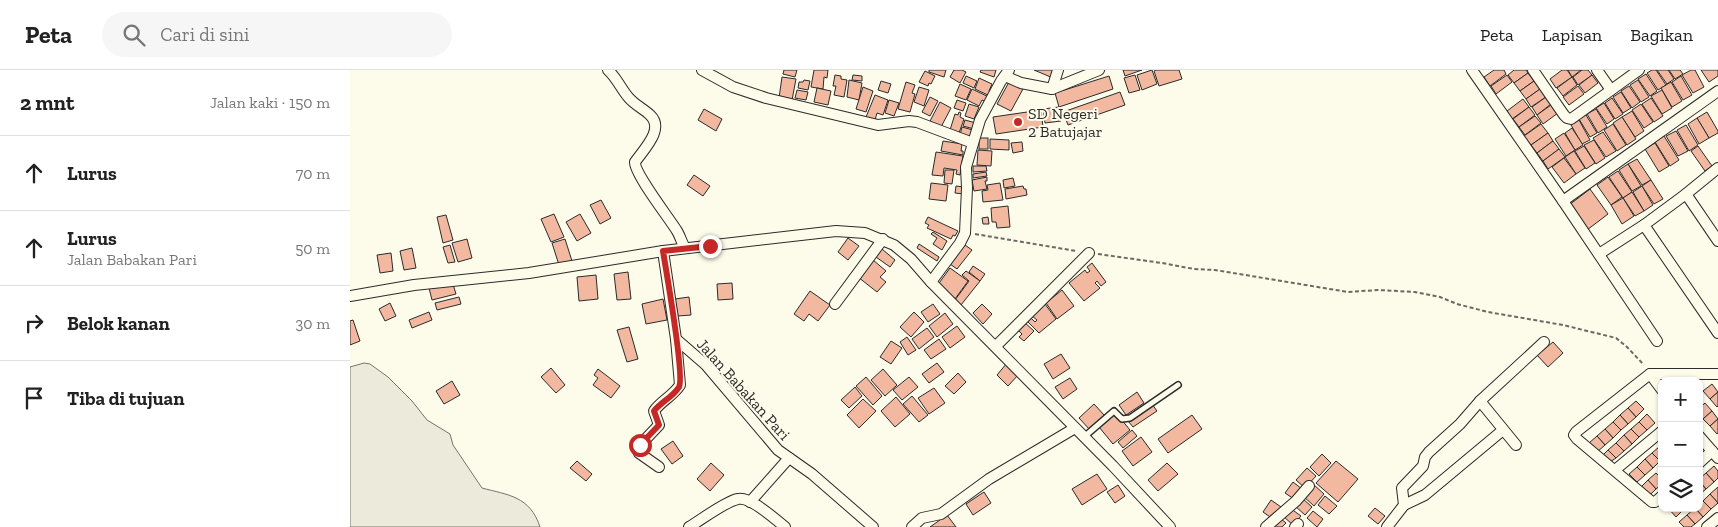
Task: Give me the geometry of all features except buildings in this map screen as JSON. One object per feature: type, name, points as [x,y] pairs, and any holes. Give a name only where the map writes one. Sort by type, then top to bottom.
[{"type":"street","points":[[702,70],[733,87],[766,98],[878,125],[909,121],[917,122],[973,143]]},
{"type":"street","points":[[1052,89],[1058,70]]},
{"type":"street","points":[[931,282],[960,243],[965,233],[967,205],[966,167],[980,120],[1007,73],[1021,83],[1052,89],[1099,70]]},
{"type":"street","points":[[1472,70],[1657,340]]},
{"type":"street","points":[[1533,70],[1567,118],[1570,119],[1639,70]]},
{"type":"street","points":[[1597,70],[1610,90]]},
{"type":"street","points":[[614,72],[629,99],[652,116],[656,123],[657,128],[635,162],[635,166],[642,180],[678,233],[685,248]]},
{"type":"street","points":[[1563,201],[1718,91]]},
{"type":"street","points":[[1599,254],[1644,225],[1718,168]]},
{"type":"street","points":[[1686,194],[1718,241]]},
{"type":"street","points":[[1644,225],[1718,333]]},
{"type":"street","points":[[350,296],[414,285],[529,273],[685,248],[836,231],[865,233],[894,245],[911,259],[931,282],[996,346],[1170,527]]},
{"type":"street","points":[[835,304],[883,239]]},
{"type":"street","name":"Jalan Babakan Pari","points":[[663,251],[676,339],[706,365],[778,450],[812,474],[873,527]]},
{"type":"street","points":[[996,346],[1088,253]]},
{"type":"street","points":[[659,467],[638,450],[640,445],[659,425],[654,411],[680,385],[676,339]]},
{"type":"street","points":[[1404,505],[1402,491],[1404,485],[1423,466],[1425,457],[1429,452],[1460,424],[1480,401],[1544,342]]},
{"type":"street","points":[[1650,374],[1658,385]]},
{"type":"street","points":[[1658,499],[1652,502],[1575,437],[1574,433],[1650,374],[1717,375]]},
{"type":"street","points":[[1480,401],[1516,445]]},
{"type":"street","points":[[912,527],[922,518],[941,514],[989,479],[1074,428]]},
{"type":"street","points":[[1386,527],[1404,505],[1425,495],[1503,430]]},
{"type":"street","points":[[1615,470],[1658,434]]},
{"type":"street","points":[[1703,440],[1715,454],[1703,461]]},
{"type":"street","name":"Jalan Babakan Pari","points":[[750,502],[789,458]]},
{"type":"street","points":[[1266,527],[1296,501],[1309,486]]},
{"type":"street","points":[[689,527],[731,501],[743,499],[785,527]]},
{"type":"street","points":[[1708,527],[1718,518]]},
{"type":"lane","points":[[1084,437],[1114,411],[1122,419],[1130,418],[1178,385]]},
{"type":"path","points":[[965,233],[1162,263],[1194,270],[1215,270],[1348,292],[1378,290],[1415,292],[1440,297],[1457,304],[1488,312],[1563,325],[1616,338],[1641,361],[1650,374]]},
{"type":"shaded area","points":[[364,363],[370,364],[388,377],[412,401],[427,420],[450,434],[453,445],[482,488],[517,498],[530,509],[540,527],[350,527],[350,367]]},
{"type":"place","name":"SD Negeri 2 Batujajar","points":[[1018,122]]},
{"type":"route","points":[[640,445],[659,425],[654,411],[676,391],[680,383],[672,302],[663,251],[710,246]]}]
